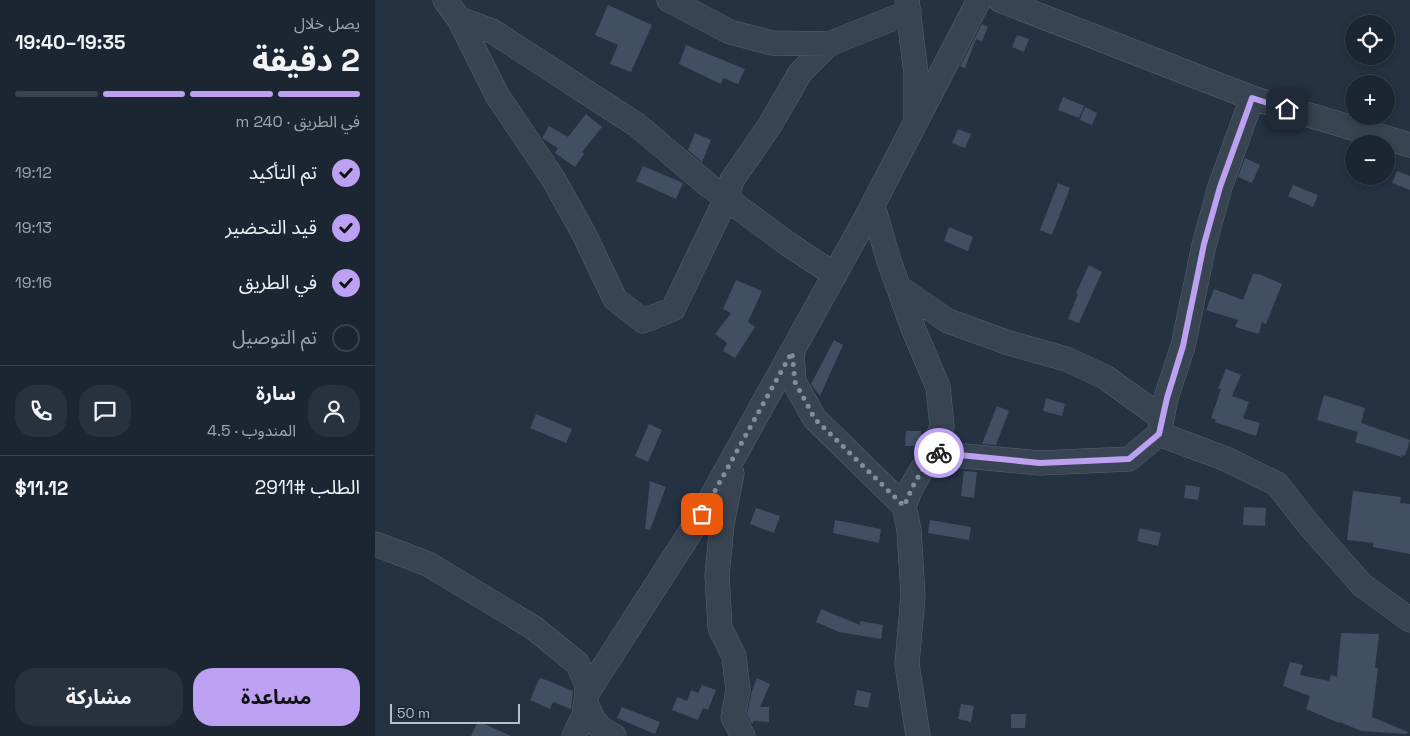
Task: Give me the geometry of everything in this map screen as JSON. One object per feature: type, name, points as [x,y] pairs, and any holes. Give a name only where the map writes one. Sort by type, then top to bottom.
[{"type":"street","points":[[669,0],[730,32],[772,43],[829,44]]},
{"type":"street","points":[[575,736],[587,699],[702,514],[873,206],[979,0]]},
{"type":"street","points":[[1000,0],[1252,98],[1410,145]]},
{"type":"street","points":[[452,9],[497,95],[554,180],[615,299],[643,321],[673,309],[726,199],[732,180],[770,126],[800,73],[829,44],[908,6],[916,74],[917,121]]},
{"type":"street","points":[[452,9],[491,31],[637,125],[726,199],[835,275]]},
{"type":"street","points":[[932,453],[1040,463],[1129,459],[1160,426],[1183,346],[1204,244],[1220,187],[1252,98]]},
{"type":"street","points":[[873,206],[898,287],[913,328],[939,387],[943,426],[932,453],[904,506]]},
{"type":"street","points":[[898,287],[948,321],[1009,343],[1066,358],[1105,377],[1160,426],[1277,484],[1309,525],[1362,585],[1410,620]]},
{"type":"street","points":[[792,352],[795,382],[815,419],[904,506],[909,530],[913,596],[907,664],[918,736]]},
{"type":"street","points":[[736,452],[722,524],[717,575],[720,628],[734,656],[739,690],[733,717],[743,736]]},
{"type":"street","points":[[375,544],[428,564],[534,628],[577,663],[586,682],[590,715],[599,728],[614,736]]},
{"type":"building","points":[[608,5],[652,25],[631,72],[610,64],[618,45],[595,35]]},
{"type":"building","points":[[982,24],[988,27],[982,41],[976,39],[965,68],[960,66]]},
{"type":"building","points":[[1017,35],[1029,39],[1024,52],[1012,47]]},
{"type":"building","points":[[686,45],[745,69],[738,84],[723,78],[721,84],[679,64]]},
{"type":"building","points":[[1063,97],[1084,106],[1079,118],[1058,110]]},
{"type":"building","points":[[1085,107],[1097,113],[1092,125],[1080,120]]},
{"type":"building","points":[[586,114],[602,127],[582,152],[584,154],[575,167],[555,153],[558,148],[542,138],[549,126],[568,137]]},
{"type":"building","points":[[958,129],[971,134],[965,148],[952,143]]},
{"type":"building","points":[[695,133],[711,140],[702,162],[688,150]]},
{"type":"building","points":[[1245,158],[1260,165],[1252,183],[1238,177]]},
{"type":"building","points":[[643,166],[683,183],[676,199],[636,181]]},
{"type":"building","points":[[1397,171],[1410,176],[1410,190],[1395,184]]},
{"type":"building","points":[[1058,183],[1070,188],[1052,235],[1040,230]]},
{"type":"building","points":[[1293,185],[1318,195],[1313,207],[1288,196]]},
{"type":"building","points":[[949,227],[973,237],[968,251],[944,241]]},
{"type":"building","points":[[1089,265],[1102,272],[1079,323],[1068,319],[1078,294],[1076,293]]},
{"type":"building","points":[[1253,274],[1259,274],[1282,284],[1266,324],[1262,322],[1259,334],[1235,327],[1238,320],[1206,310],[1214,289],[1243,300]]},
{"type":"building","points":[[736,280],[762,291],[748,322],[755,327],[735,358],[723,351],[727,343],[715,334],[731,313],[723,309]]},
{"type":"building","points":[[834,340],[843,345],[820,396],[811,384]]},
{"type":"building","points":[[1226,369],[1241,375],[1232,396],[1249,402],[1243,418],[1260,423],[1256,436],[1215,422],[1216,420],[1211,418],[1221,389],[1218,388]]},
{"type":"building","points":[[1324,395],[1365,408],[1361,423],[1410,440],[1405,456],[1402,455],[1402,457],[1355,442],[1358,432],[1317,420]]},
{"type":"building","points":[[1046,398],[1065,404],[1062,416],[1043,411]]},
{"type":"building","points":[[997,406],[1009,411],[996,445],[982,444]]},
{"type":"building","points":[[536,414],[572,429],[566,443],[530,428]]},
{"type":"building","points":[[649,424],[662,430],[648,462],[635,456]]},
{"type":"building","points":[[906,431],[921,431],[920,446],[905,446]]},
{"type":"building","points":[[964,471],[977,472],[974,498],[961,496]]},
{"type":"building","points":[[650,481],[666,487],[650,530],[645,529]]},
{"type":"building","points":[[1186,485],[1200,487],[1198,500],[1184,498]]},
{"type":"building","points":[[1353,491],[1401,497],[1400,503],[1410,504],[1410,554],[1373,547],[1373,543],[1347,540]]},
{"type":"building","points":[[1244,507],[1266,508],[1265,526],[1243,525]]},
{"type":"building","points":[[756,508],[780,516],[774,533],[750,524]]},
{"type":"building","points":[[835,520],[881,529],[879,543],[833,533]]},
{"type":"building","points":[[930,520],[971,527],[969,540],[928,533]]},
{"type":"building","points":[[1140,528],[1161,533],[1158,546],[1137,541]]},
{"type":"building","points":[[821,609],[860,625],[860,621],[883,625],[881,639],[839,632],[816,622]]},
{"type":"building","points":[[1341,633],[1379,634],[1375,668],[1378,668],[1372,717],[1408,732],[1407,734],[1361,731],[1339,723],[1306,709],[1310,696],[1283,686],[1290,662],[1303,665],[1300,675],[1329,681],[1331,675],[1337,677]]},
{"type":"building","points":[[541,678],[573,691],[571,709],[553,702],[550,709],[530,700]]},
{"type":"building","points":[[757,678],[770,684],[760,707],[769,707],[769,722],[754,721],[752,724],[747,715]]},
{"type":"building","points":[[702,685],[716,690],[708,710],[703,708],[698,720],[672,710],[677,697],[687,701],[691,690],[698,693]]},
{"type":"building","points":[[857,690],[871,693],[868,708],[854,705]]},
{"type":"building","points":[[961,704],[974,706],[971,722],[958,719]]},
{"type":"building","points":[[622,707],[660,722],[655,734],[617,718]]},
{"type":"building","points":[[1011,714],[1026,714],[1025,728],[1011,728]]},
{"type":"building","points":[[478,721],[511,736],[471,736]]},
{"type":"way so far","points":[[702,514],[792,352],[795,382],[815,419],[904,506],[932,453],[939,453]]},
{"type":"route","points":[[939,453],[1040,463],[1129,459],[1159,434],[1167,398],[1183,346],[1204,244],[1220,187],[1252,98],[1287,109]]}]
